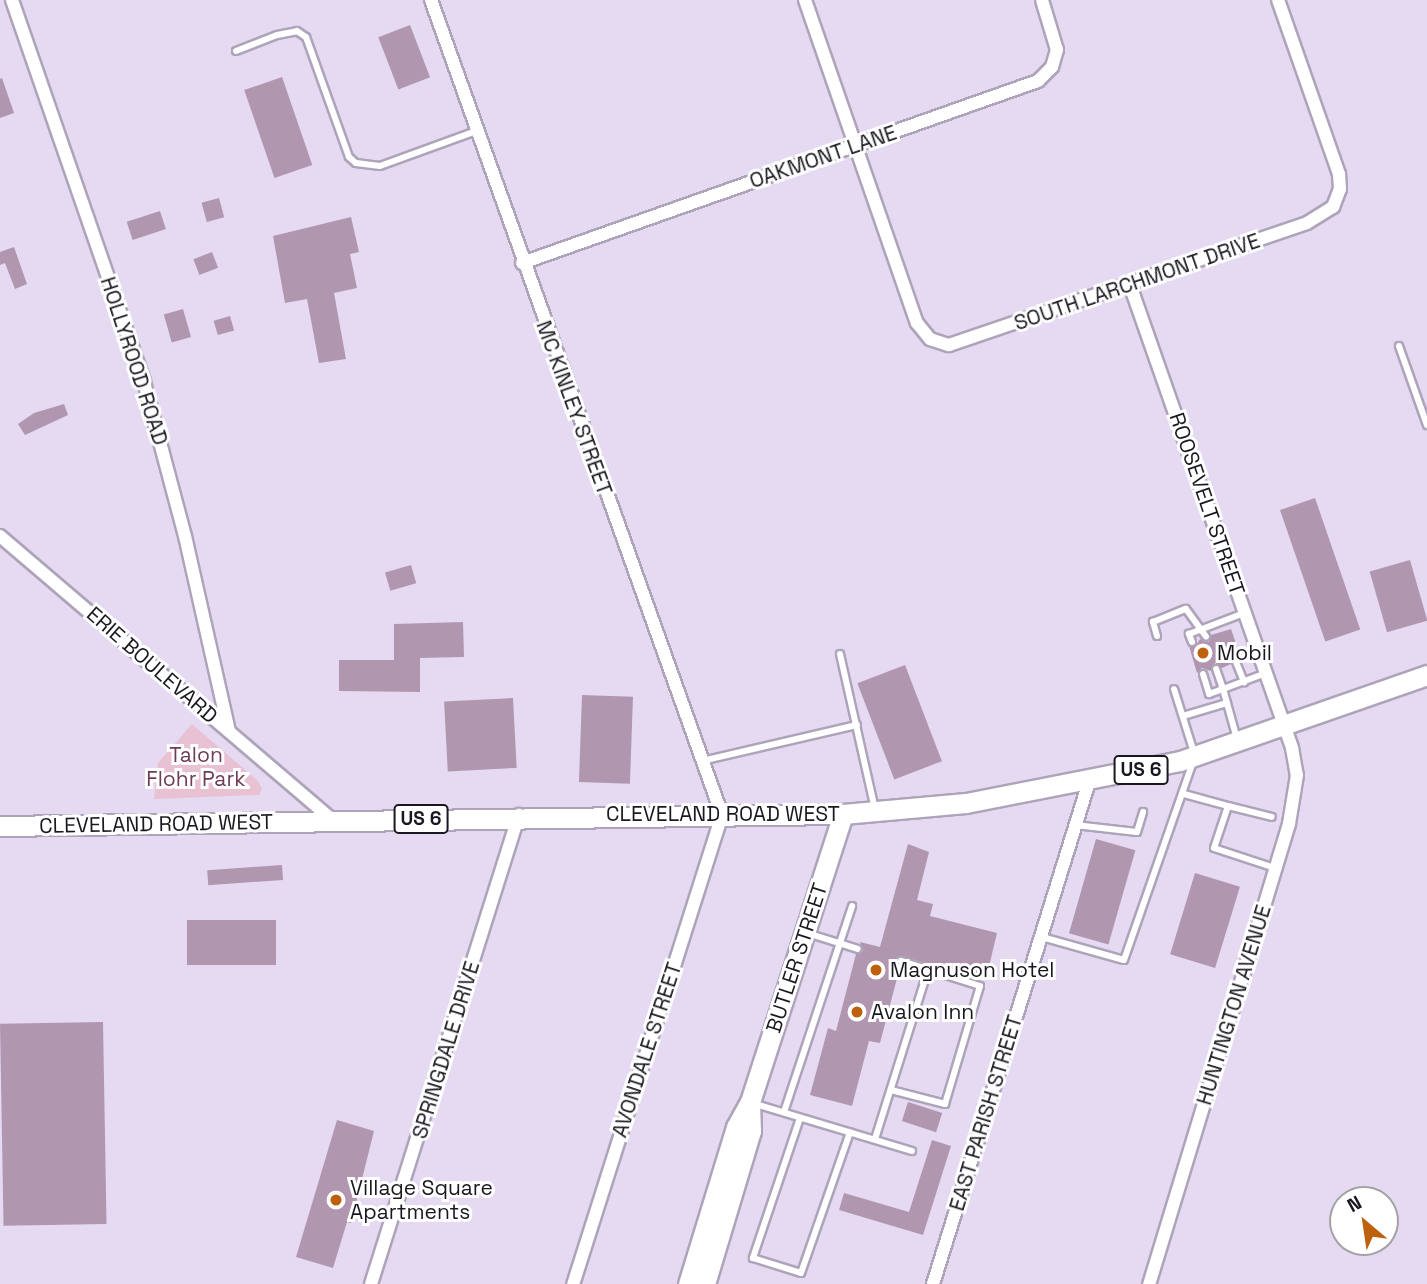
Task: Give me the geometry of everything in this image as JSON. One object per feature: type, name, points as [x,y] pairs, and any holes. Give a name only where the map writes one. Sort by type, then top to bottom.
[{"type":"main road","name":"CLEVELAND ROAD WEST","points":[[0,826],[335,822],[519,815],[843,814],[966,803],[1089,782],[1195,755],[1427,675]]},
{"type":"main road","name":"BUTLER STREET","points":[[688,1284],[736,1126],[750,1102],[843,814]]},
{"type":"main road","name":"BUTLER STREET","points":[[705,1284],[751,1131],[750,1102]]},
{"type":"street","name":"HOLLYROOD ROAD","points":[[12,0],[144,382],[185,536],[229,731]]},
{"type":"street","name":"MC KINLEY STREET","points":[[431,0],[522,263],[722,815]]},
{"type":"street","points":[[805,0],[856,146]]},
{"type":"street","name":"OAKMONT LANE","points":[[522,263],[1042,78],[1052,67],[1057,50],[1042,0]]},
{"type":"street","name":"SOUTH LARCHMONT DRIVE","points":[[856,146],[917,323],[933,341],[961,344],[1315,220],[1335,203],[1339,174],[1278,0]]},
{"type":"street","name":"ROOSEVELT STREET","points":[[1130,285],[1284,724]]},
{"type":"street","name":"ERIE BOULEVARD","points":[[0,536],[335,822]]},
{"type":"street","name":"HUNTINGTON AVENUE","points":[[1149,1284],[1275,868],[1297,785],[1284,724]]},
{"type":"street","name":"EAST PARISH STREET","points":[[933,1284],[1089,782]]},
{"type":"street","name":"SPRINGDALE DRIVE","points":[[371,1284],[519,815]]},
{"type":"street","name":"AVONDALE STREET","points":[[573,1284],[722,815]]},
{"type":"lane","points":[[236,51],[276,35],[297,32],[306,37],[349,158],[356,163],[380,166],[476,131]]},
{"type":"lane","points":[[1399,346],[1427,425]]},
{"type":"lane","points":[[1157,636],[1153,622],[1185,609],[1202,628],[1206,637]]},
{"type":"lane","points":[[1192,642],[1189,634],[1245,613]]},
{"type":"lane","points":[[1221,622],[1224,631]]},
{"type":"lane","points":[[841,654],[876,811]]},
{"type":"lane","points":[[1236,662],[1244,682]]},
{"type":"lane","points":[[1216,669],[1238,741]]},
{"type":"lane","points":[[1203,674],[1209,694],[1266,673]]},
{"type":"lane","points":[[1041,937],[1124,960],[1184,794],[1195,755],[1174,689]]},
{"type":"lane","points":[[1183,716],[1227,703]]},
{"type":"lane","points":[[702,761],[857,725]]},
{"type":"lane","points":[[1184,794],[1272,817]]},
{"type":"lane","points":[[1228,806],[1214,848],[1275,868]]},
{"type":"lane","points":[[1075,825],[1136,832],[1143,812]]},
{"type":"lane","points":[[784,1112],[852,906]]},
{"type":"lane","points":[[805,932],[858,949]]},
{"type":"lane","points":[[891,1090],[945,1104],[980,986],[901,961]]},
{"type":"lane","points":[[874,1139],[928,970]]},
{"type":"lane","points":[[750,1102],[912,1151]]},
{"type":"lane","points":[[800,1118],[753,1258],[801,1273],[850,1132]]},
{"type":"green space","name":"Talon Flohr Park","points":[[192,724],[258,781],[262,789],[259,795],[154,799],[158,763]]},
{"type":"building","points":[[410,25],[430,77],[398,89],[378,37]]},
{"type":"building","points":[[282,77],[312,165],[274,178],[244,90]]},
{"type":"building","points":[[2,78],[14,113],[0,118],[0,79]]},
{"type":"building","points":[[219,198],[224,217],[207,222],[202,203]]},
{"type":"building","points":[[160,211],[166,229],[133,240],[127,222]]},
{"type":"building","points":[[351,217],[359,252],[350,254],[357,288],[334,293],[346,359],[319,363],[307,299],[285,303],[273,236]]},
{"type":"building","points":[[14,247],[27,284],[15,289],[5,263],[0,265],[0,252]]},
{"type":"building","points":[[212,252],[218,268],[199,275],[193,259]]},
{"type":"building","points":[[183,309],[191,337],[172,342],[164,315]]},
{"type":"building","points":[[230,316],[234,330],[218,335],[214,321]]},
{"type":"building","points":[[64,404],[68,415],[25,435],[18,424],[34,413]]},
{"type":"building","points":[[1315,498],[1360,629],[1325,641],[1280,510]]},
{"type":"building","points":[[1410,560],[1427,621],[1387,632],[1370,572]]},
{"type":"building","points":[[411,565],[416,583],[390,591],[385,572]]},
{"type":"building","points":[[463,622],[464,657],[420,658],[420,692],[339,691],[339,660],[394,660],[394,624]]},
{"type":"building","points":[[1231,629],[1242,661],[1235,657],[1231,664],[1222,668],[1215,663],[1211,671],[1202,668],[1197,673],[1189,646],[1195,647],[1200,639],[1209,642],[1211,635]]},
{"type":"building","points":[[905,665],[942,761],[894,779],[857,683]]},
{"type":"building","points":[[582,695],[633,697],[630,784],[579,782]]},
{"type":"building","points":[[513,698],[517,768],[448,772],[444,702]]},
{"type":"building","points":[[1096,839],[1135,850],[1108,945],[1069,933]]},
{"type":"building","name":"Magnuson Hotel","points":[[908,844],[929,852],[917,900],[933,904],[930,916],[997,933],[986,979],[898,956],[900,967],[880,1043],[869,1041],[852,1106],[810,1095],[828,1028],[836,1031],[856,954],[863,951],[860,942],[880,947]]},
{"type":"building","points":[[282,865],[283,880],[208,885],[207,870]]},
{"type":"building","points":[[1195,873],[1240,887],[1215,968],[1170,954]]},
{"type":"building","points":[[187,920],[276,920],[276,965],[187,965]]},
{"type":"building","points":[[103,1022],[107,1224],[4,1226],[0,1024]]},
{"type":"building","points":[[908,1102],[942,1113],[936,1132],[902,1121]]},
{"type":"building","name":"Village Square Apartments","points":[[337,1120],[374,1131],[351,1223],[347,1222],[333,1268],[296,1257]]},
{"type":"building","points":[[932,1140],[951,1146],[923,1235],[839,1210],[844,1193],[909,1212]]},
{"type":"place","name":"Mobil","points":[[1203,653]]},
{"type":"place","name":"Magnuson Hotel","points":[[876,970]]},
{"type":"place","name":"Avalon Inn","points":[[857,1012]]},
{"type":"place","name":"Village Square Apartments","points":[[336,1200]]}]
